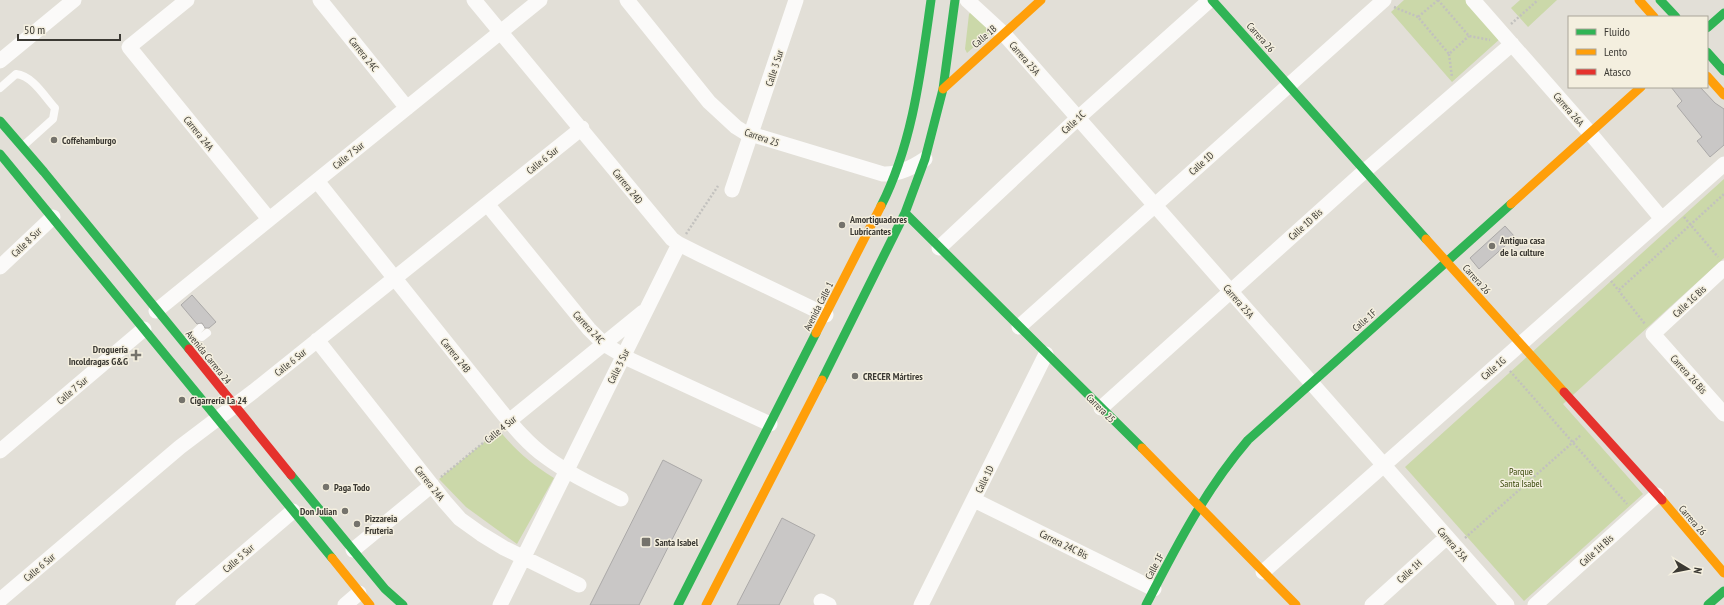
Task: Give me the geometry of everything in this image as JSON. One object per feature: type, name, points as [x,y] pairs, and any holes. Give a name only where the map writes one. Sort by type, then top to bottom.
[{"type":"main road","name":"Avenida Calle 1","points":[[678,605],[883,203],[896,173],[914,111],[931,0]]},
{"type":"main road","points":[[706,605],[859,308],[905,213],[925,159],[943,89],[955,0]]},
{"type":"main road","name":"Calle 1B","points":[[943,89],[1041,0]]},
{"type":"main road","name":"Carrera 26","points":[[1211,0],[1657,495],[1724,573]]},
{"type":"main road","points":[[1639,0],[1653,16]]},
{"type":"main road","points":[[1660,0],[1675,16]]},
{"type":"main road","points":[[1708,27],[1724,13]]},
{"type":"main road","points":[[1708,53],[1724,71]]},
{"type":"main road","points":[[1708,77],[1724,95]]},
{"type":"main road","name":"Calle 1F","points":[[1146,605],[1199,505],[1215,479],[1236,452],[1311,382],[1641,88]]},
{"type":"main road","name":"Avenida Carrera 24","points":[[0,121],[385,589],[403,605]]},
{"type":"main road","points":[[1,156],[53,217],[370,605]]},
{"type":"main road","name":"Carrera 25","points":[[905,213],[1199,505],[1296,605]]},
{"type":"main road","points":[[1708,605],[1724,591]]},
{"type":"street","points":[[0,60],[74,0]]},
{"type":"street","name":"Carrera 24C","points":[[320,0],[407,108]]},
{"type":"street","name":"Carrera 24D","points":[[474,0],[582,128],[665,232],[679,244],[826,315]]},
{"type":"street","name":"Calle 7 Sur","points":[[156,311],[187,293],[269,219],[540,0]]},
{"type":"street","name":"Carrera 25","points":[[627,0],[709,102],[736,127],[751,135],[883,174],[896,173],[914,167],[925,159]]},
{"type":"street","name":"Calle 3 Sur","points":[[727,185],[751,135],[796,0]]},
{"type":"street","name":"Carrera 25A","points":[[968,0],[1004,34],[1507,605]]},
{"type":"street","name":"Calle 1C","points":[[939,248],[1078,118],[1211,0]]},
{"type":"street","name":"Carrera 26A","points":[[1474,0],[1590,133],[1662,219]]},
{"type":"street","name":"Calle 1D","points":[[1019,327],[1383,1]]},
{"type":"street","name":"Carrera 24A","points":[[180,2],[129,47],[269,219]]},
{"type":"street","name":"Calle 1D Bis","points":[[1101,408],[1365,171],[1512,44]]},
{"type":"street","name":"Calle 6 Sur","points":[[0,600],[174,452],[234,406],[582,128]]},
{"type":"street","name":"Calle 1G","points":[[1263,572],[1521,344],[1532,332],[1604,271],[1724,164]]},
{"type":"street","name":"Carrera 24B","points":[[316,181],[509,421],[545,456],[567,471],[621,499]]},
{"type":"street","name":"Carrera 24C","points":[[487,204],[589,329],[604,344],[623,356],[770,424]]},
{"type":"street","name":"Calle 8 Sur","points":[[0,268],[53,217]]},
{"type":"street","name":"Calle 3 Sur","points":[[500,605],[679,244]]},
{"type":"street","name":"Calle 1G Bis","points":[[1653,334],[1722,263]]},
{"type":"street","name":"Calle 4 Sur","points":[[509,421],[647,308]]},
{"type":"street","name":"Calle 7 Sur","points":[[0,451],[144,329]]},
{"type":"street","name":"Carrera 26 Bis","points":[[1653,334],[1724,414]]},
{"type":"street","name":"Carrera 24A","points":[[317,340],[460,519],[504,548],[579,585]]},
{"type":"street","name":"Calle 1D","points":[[921,605],[1046,354]]},
{"type":"street","points":[[353,550],[432,485]]},
{"type":"street","name":"Calle 1H Bis","points":[[1535,605],[1657,495]]},
{"type":"street","name":"Carrera 24C Bis","points":[[974,500],[1154,589]]},
{"type":"street","name":"Calle 5 Sur","points":[[184,605],[293,511]]},
{"type":"street","name":"Calle 1H","points":[[1372,605],[1451,542]]},
{"type":"street","points":[[345,605],[360,593]]},
{"type":"lane","points":[[0,88],[16,74],[24,75],[55,108],[53,118],[22,146]]},
{"type":"lane","points":[[184,344],[201,332]]},
{"type":"path","points":[[1418,17],[1438,0],[1469,36],[1449,54]]},
{"type":"path","points":[[1501,32],[1538,0]]},
{"type":"path","points":[[1383,1],[1418,17],[1449,54],[1454,94]]},
{"type":"path","points":[[679,244],[727,185]]},
{"type":"path","points":[[1619,290],[1724,194]]},
{"type":"path","points":[[1676,207],[1722,263]]},
{"type":"path","points":[[1604,271],[1653,334]]},
{"type":"path","points":[[1508,368],[1636,514]]},
{"type":"path","name":"Calle 4 Sur","points":[[432,485],[509,421]]},
{"type":"path","points":[[1451,542],[1573,443],[1583,433]]},
{"type":"green space","points":[[1404,0],[1468,0],[1501,38],[1452,82],[1391,12]]},
{"type":"green space","points":[[1520,0],[1557,0],[1528,27],[1511,8]]},
{"type":"green space","points":[[971,12],[991,32],[967,53],[965,49],[969,14]]},
{"type":"green space","name":"Parque Santa Isabel","points":[[1724,179],[1724,258],[1563,404],[1643,494],[1524,601],[1405,467]]},
{"type":"green space","points":[[499,430],[524,457],[554,478],[517,544],[466,507],[439,479]]},
{"type":"building","points":[[1672,88],[1701,88],[1715,103],[1724,109],[1724,145],[1710,157],[1697,141],[1702,137],[1677,106],[1682,101]]},
{"type":"building","name":"Antigua casa de la culture","points":[[1505,226],[1515,237],[1479,269],[1470,258]]},
{"type":"building","points":[[192,295],[216,322],[209,328],[205,328],[202,323],[197,324],[181,305]]},
{"type":"building","name":"Santa Isabel","points":[[663,460],[702,480],[639,605],[590,605]]},
{"type":"building","points":[[782,518],[815,535],[779,605],[737,605]]},
{"type":"traffic: fast","points":[[881,206],[892,182],[908,132],[919,79],[931,0]]},
{"type":"traffic: fast","points":[[822,380],[905,213],[925,159],[943,89],[955,0]]},
{"type":"traffic: fast","points":[[1212,0],[1426,239]]},
{"type":"traffic: fast","points":[[1660,0],[1675,16]]},
{"type":"traffic: fast","points":[[1708,27],[1724,13]]},
{"type":"traffic: fast","points":[[1708,53],[1724,71]]},
{"type":"traffic: fast","points":[[0,121],[44,172],[189,349]]},
{"type":"traffic: fast","points":[[0,154],[332,558]]},
{"type":"traffic: fast","points":[[1146,605],[1192,520],[1218,479],[1248,440],[1511,204]]},
{"type":"traffic: fast","points":[[905,213],[1142,448]]},
{"type":"traffic: fast","points":[[678,605],[816,333]]},
{"type":"traffic: fast","points":[[291,475],[385,589],[403,605]]},
{"type":"traffic: fast","points":[[1708,605],[1724,591]]},
{"type":"traffic: slow","points":[[943,89],[1041,0]]},
{"type":"traffic: slow","points":[[1639,0],[1653,16]]},
{"type":"traffic: slow","points":[[1708,77],[1724,95]]},
{"type":"traffic: slow","points":[[1511,204],[1640,88]]},
{"type":"traffic: slow","points":[[816,333],[881,206]]},
{"type":"traffic: slow","points":[[1426,239],[1564,392]]},
{"type":"traffic: slow","points":[[706,605],[822,380]]},
{"type":"traffic: slow","points":[[1142,448],[1296,605]]},
{"type":"traffic: slow","points":[[1662,500],[1724,573]]},
{"type":"traffic: slow","points":[[332,558],[370,605]]},
{"type":"traffic: jam","points":[[189,349],[291,475]]},
{"type":"traffic: jam","points":[[1564,392],[1662,500]]},
{"type":"place","name":"Coffehamburgo","points":[[54,140]]},
{"type":"place","name":"Amortiguadores Lubricantes","points":[[842,225]]},
{"type":"place","name":"Antigua casa de la culture","points":[[1492,246]]},
{"type":"place","name":"Droguería Incoldragas G&G","points":[[136,355]]},
{"type":"place","name":"CRECER Mártires","points":[[855,376]]},
{"type":"place","name":"Cigarrería La 24","points":[[182,400]]},
{"type":"place","name":"Paga Todo","points":[[326,487]]},
{"type":"place","name":"Don Julian","points":[[345,511]]},
{"type":"place","name":"Pizzareia Fruteria","points":[[357,524]]},
{"type":"place","name":"Santa Isabel","points":[[646,542]]}]
